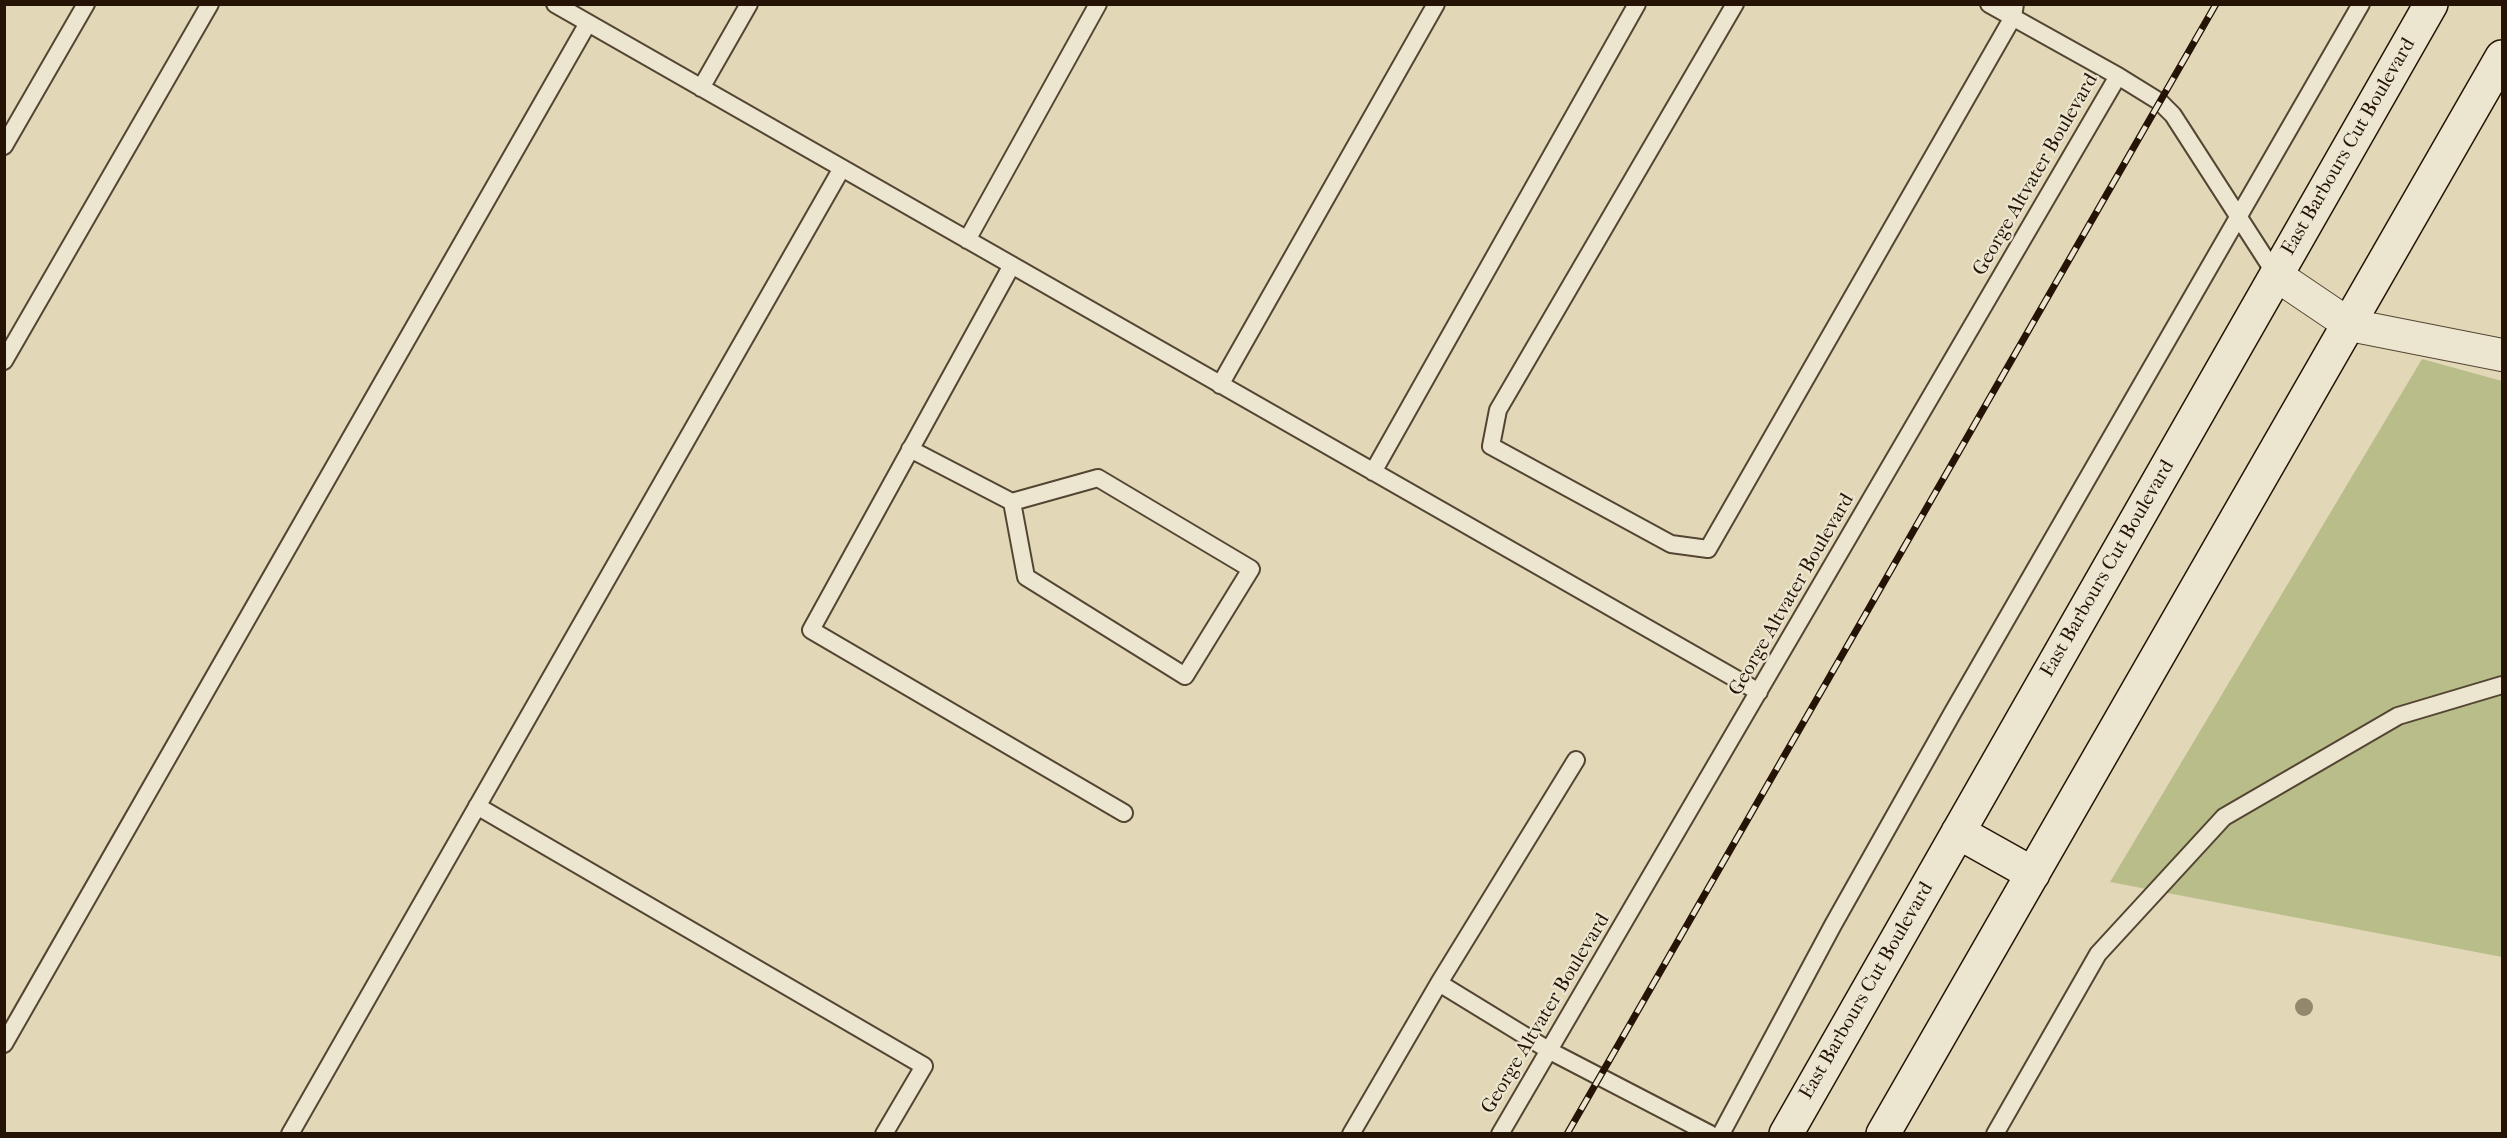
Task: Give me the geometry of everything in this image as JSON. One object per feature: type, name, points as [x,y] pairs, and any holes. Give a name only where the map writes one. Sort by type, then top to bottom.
[{"type":"street","name":"East Barbours Cut Boulevard","points":[[1786,1134],[2431,4]]},
{"type":"street","points":[[1883,1134],[2502,57]]},
{"type":"street","points":[[2276,274],[2350,325],[2502,355]]},
{"type":"street","points":[[1958,832],[2033,874]]},
{"type":"lane","points":[[4,146],[86,4]]},
{"type":"lane","points":[[4,361],[210,4]]},
{"type":"lane","points":[[555,4],[1759,692]]},
{"type":"lane","points":[[701,88],[749,4]]},
{"type":"lane","points":[[967,240],[1098,4]]},
{"type":"lane","points":[[1220,385],[1436,4]]},
{"type":"lane","points":[[1373,472],[1637,4]]},
{"type":"lane","points":[[1735,4],[1498,410],[1491,446],[1671,544],[1708,549],[2014,11]]},
{"type":"lane","points":[[1989,4],[2014,11],[2160,102],[2173,114],[2276,274]]},
{"type":"lane","points":[[1721,1134],[1839,915],[2361,4]]},
{"type":"lane","points":[[4,1044],[588,23]]},
{"type":"lane","name":"George Altvater Boulevard","points":[[1500,1134],[2118,76]]},
{"type":"lane","points":[[290,1134],[842,168]]},
{"type":"lane","points":[[1012,265],[812,630],[1124,813]]},
{"type":"lane","points":[[910,449],[1012,502],[1098,478],[1251,569],[1185,676],[1026,577],[1012,502]]},
{"type":"lane","points":[[1995,1134],[2098,954],[2224,817],[2398,716],[2502,685]]},
{"type":"lane","points":[[1351,1134],[1438,983],[1576,760]]},
{"type":"lane","points":[[477,806],[924,1066],[884,1134]]},
{"type":"lane","points":[[1438,983],[1550,1051],[1710,1134]]},
{"type":"green space","points":[[2422,359],[2502,381],[2502,957],[2110,882]]},
{"type":"railway","points":[[1567,1134],[2216,4]]}]
